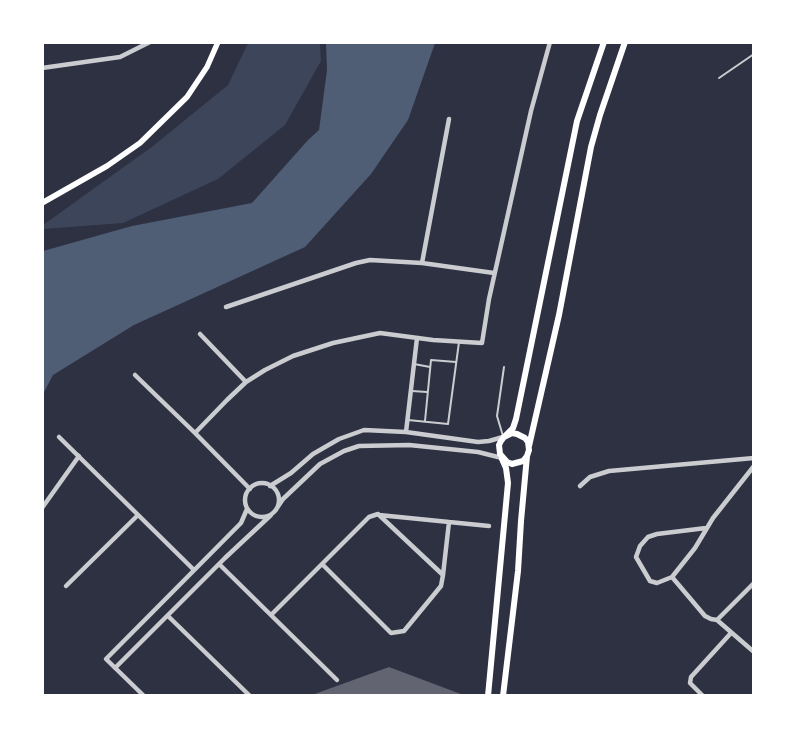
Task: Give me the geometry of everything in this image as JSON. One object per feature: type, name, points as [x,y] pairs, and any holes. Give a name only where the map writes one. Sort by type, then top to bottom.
[{"type":"main road","points":[[42,203],[107,166],[140,142],[187,97],[207,67],[218,42]]},
{"type":"main road","points":[[488,696],[508,483],[506,468],[499,450],[501,441],[513,428],[516,420],[577,121],[604,42]]},
{"type":"main road","points":[[504,696],[518,571],[520,521],[527,456],[559,315],[592,147],[600,115],[625,42]]},
{"type":"main road","points":[[504,437],[512,433],[517,434],[525,438],[529,446]]},
{"type":"main road","points":[[502,458],[512,464],[524,461],[527,456]]},
{"type":"street","points":[[44,66],[120,56],[150,42]]},
{"type":"street","points":[[196,433],[246,382],[264,370],[292,356],[333,343],[380,334],[482,344],[494,273],[531,111],[550,42]]},
{"type":"street","points":[[422,263],[449,118]]},
{"type":"street","points":[[226,307],[356,262],[370,260],[422,263],[494,273]]},
{"type":"street","points":[[200,334],[246,382]]},
{"type":"street","points":[[406,432],[417,338]]},
{"type":"street","points":[[135,375],[196,433],[250,489]]},
{"type":"street","points":[[270,486],[290,473],[313,454],[339,439],[364,430],[406,432],[478,442],[504,437]]},
{"type":"street","points":[[60,437],[194,570]]},
{"type":"street","points":[[115,668],[271,515],[283,499],[320,464],[344,451],[359,446],[409,445],[478,452],[502,458]]},
{"type":"street","points":[[42,508],[79,456]]},
{"type":"street","points":[[580,486],[590,477],[609,471],[754,458]]},
{"type":"street","points":[[706,528],[657,534],[648,537],[640,546],[636,557],[650,580],[657,583],[672,577],[695,548],[706,528],[754,466]]},
{"type":"street","points":[[271,515],[262,517],[254,515],[248,509],[245,501],[247,492],[253,486],[261,484],[270,486],[276,492],[279,500],[277,508]]},
{"type":"street","points":[[144,696],[106,659],[241,523],[248,509]]},
{"type":"street","points":[[378,514],[443,575]]},
{"type":"street","points":[[271,616],[369,517],[378,514],[489,526]]},
{"type":"street","points":[[66,586],[138,515]]},
{"type":"street","points":[[322,564],[391,632],[404,631],[441,586],[450,522]]},
{"type":"street","points":[[219,564],[337,680]]},
{"type":"street","points":[[672,577],[705,616],[718,620],[754,652]]},
{"type":"street","points":[[718,620],[754,583]]},
{"type":"street","points":[[168,616],[250,696]]},
{"type":"street","points":[[702,696],[690,683],[691,677],[731,633]]},
{"type":"lane","points":[[719,78],[754,54]]},
{"type":"lane","points":[[407,420],[448,424],[459,342]]},
{"type":"lane","points":[[425,421],[431,360],[456,362]]},
{"type":"lane","points":[[414,364],[430,367]]},
{"type":"lane","points":[[504,367],[497,416],[504,437]]},
{"type":"lane","points":[[411,391],[427,392]]},
{"type":"shaded area","points":[[248,43],[320,43],[321,61],[285,125],[218,179],[123,223],[43,229],[43,225],[153,146],[228,85]]},
{"type":"shaded area","points":[[326,43],[435,43],[408,120],[371,174],[305,247],[134,325],[53,375],[43,394],[43,251],[132,226],[252,203],[319,130],[327,70]]},
{"type":"building","points":[[389,667],[466,696],[312,696],[312,695]]}]
